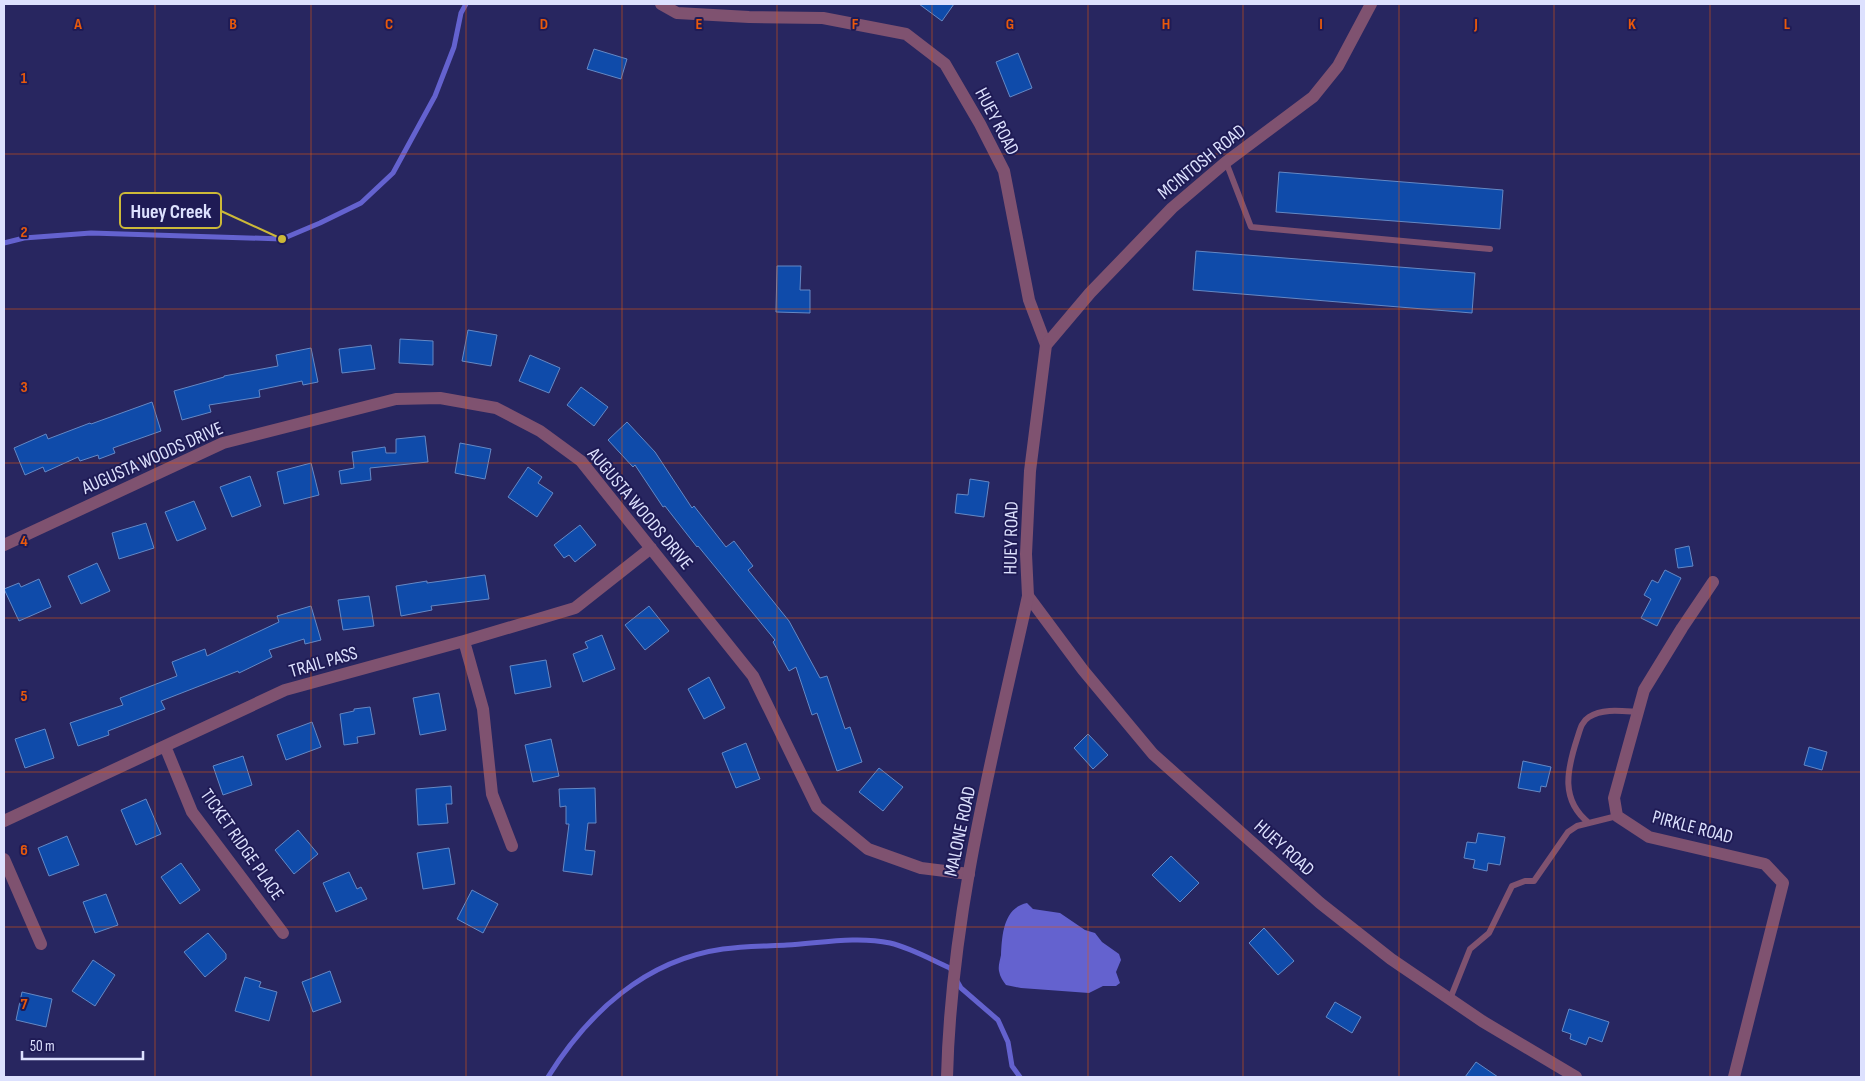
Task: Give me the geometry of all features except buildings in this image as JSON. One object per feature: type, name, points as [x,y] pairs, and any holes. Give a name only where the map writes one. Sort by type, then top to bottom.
[{"type":"street","name":"HUEY ROAD","points":[[661,4],[677,13],[749,17],[823,18],[906,34],[945,64],[980,124],[1004,171],[1029,300],[1046,345],[1030,471],[1026,554],[1028,596],[1083,670],[1153,754],[1320,903],[1391,959],[1482,1021],[1576,1077]]},
{"type":"street","name":"MCINTOSH ROAD","points":[[1046,345],[1090,293],[1172,208],[1226,162],[1312,97],[1338,66],[1371,4]]},
{"type":"street","name":"AUGUSTA WOODS DRIVE","points":[[4,545],[223,443],[396,399],[440,398],[496,408],[540,431],[581,461],[753,676],[817,806],[868,849],[921,868],[969,874]]},
{"type":"street","name":"TRAIL PASS","points":[[4,821],[286,690],[575,608],[651,548]]},
{"type":"street","points":[[1617,816],[1614,798],[1644,690],[1713,582]]},
{"type":"street","name":"MALONE ROAD","points":[[947,1077],[948,1033],[964,899],[1028,596]]},
{"type":"street","points":[[464,641],[483,709],[492,794],[512,846]]},
{"type":"street","name":"TICKET RIDGE PLACE","points":[[165,746],[192,812],[283,933]]},
{"type":"street","name":"PIRKLE ROAD","points":[[1617,816],[1649,837],[1765,864],[1783,883],[1734,1077]]},
{"type":"street","points":[[4,859],[41,944]]},
{"type":"lane","points":[[1226,162],[1251,227],[1490,249]]},
{"type":"lane","points":[[1589,823],[1579,816],[1567,784],[1571,756],[1582,722],[1590,716],[1602,712],[1638,712]]},
{"type":"lane","points":[[1450,999],[1470,949],[1489,933],[1512,886],[1525,881],[1534,881],[1568,832],[1577,826],[1617,816]]},
{"type":"shaded area","points":[[1027,903],[1033,909],[1060,913],[1085,930],[1095,933],[1102,942],[1119,954],[1121,960],[1116,972],[1120,983],[1116,986],[1103,986],[1089,993],[1021,988],[1006,985],[999,969],[1005,924],[1013,911]]},
{"type":"waterway","points":[[4,243],[24,238],[91,233],[282,239],[361,203],[393,173],[435,96],[454,47],[461,13],[466,4]]},
{"type":"waterway","points":[[548,1077],[581,1032],[600,1011],[621,993],[644,977],[668,965],[695,955],[739,947],[865,940],[890,943],[905,948],[950,968],[952,971]]},
{"type":"waterway","points":[[957,981],[961,988],[998,1020],[1008,1042],[1012,1066],[1020,1077]]},
{"type":"place","name":"Huey Creek","points":[[282,239]]}]
